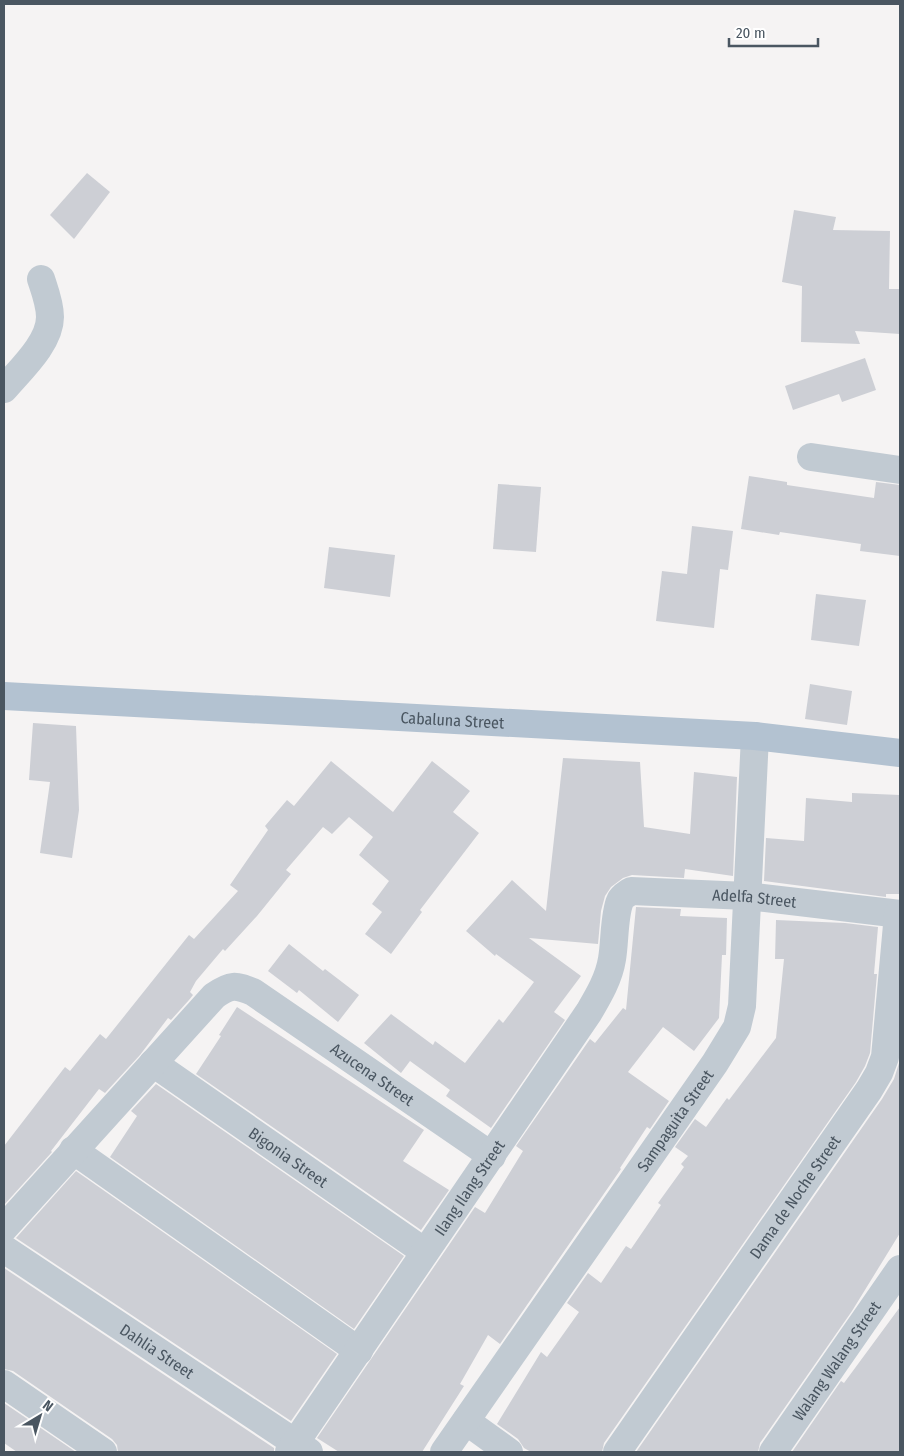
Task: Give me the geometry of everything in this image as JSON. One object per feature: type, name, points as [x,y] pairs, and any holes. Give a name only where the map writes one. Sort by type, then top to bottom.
[{"type":"main road","name":"Cabaluna Street","points":[[4,696],[754,736],[900,753]]},
{"type":"street","points":[[4,389],[44,340],[50,319],[49,306],[41,279]]},
{"type":"street","points":[[811,457],[900,470]]},
{"type":"street","name":"Sampaguita Street","points":[[444,1452],[715,1063],[737,1027],[742,1006],[754,736]]},
{"type":"street","name":"Adelfa Street","points":[[618,909],[620,900],[631,891],[747,896],[899,914]]},
{"type":"street","name":"Ilang Ilang Street","points":[[298,1449],[359,1351],[589,1012],[604,985],[612,960],[618,909]]},
{"type":"street","name":"Dama de Noche Street","points":[[617,1452],[879,1073],[885,1057],[888,1036],[899,914]]},
{"type":"street","name":"Azucena Street","points":[[153,1063],[214,996],[226,988],[236,986],[253,992],[492,1156]]},
{"type":"street","points":[[4,1228],[153,1063]]},
{"type":"street","name":"Bigonia Street","points":[[153,1063],[425,1252]]},
{"type":"street","points":[[73,1150],[359,1351]]},
{"type":"street","name":"Dahlia Street","points":[[4,1250],[298,1449]]},
{"type":"street","name":"Walang Walang Street","points":[[773,1452],[900,1269]]},
{"type":"street","points":[[4,1384],[103,1452]]},
{"type":"street","points":[[466,1421],[509,1452]]},
{"type":"building","points":[[87,173],[110,192],[74,239],[50,215]]},
{"type":"building","points":[[794,210],[836,217],[833,230],[890,231],[889,289],[900,289],[900,334],[855,331],[860,344],[801,342],[802,286],[782,282]]},
{"type":"building","points":[[865,358],[876,390],[842,402],[839,394],[793,410],[785,386]]},
{"type":"building","points":[[749,476],[787,482],[787,485],[874,498],[876,482],[900,485],[900,556],[860,551],[861,544],[780,532],[779,535],[741,529]]},
{"type":"building","points":[[498,484],[541,487],[536,552],[493,549]]},
{"type":"building","points":[[692,526],[733,531],[728,570],[720,569],[714,628],[656,621],[662,571],[687,574]]},
{"type":"building","points":[[329,547],[395,555],[390,597],[324,588]]},
{"type":"building","points":[[816,594],[866,600],[859,646],[811,640]]},
{"type":"building","points":[[810,684],[852,691],[847,725],[805,719]]},
{"type":"building","points":[[33,723],[76,726],[79,810],[72,858],[40,853],[50,782],[29,780]]},
{"type":"building","points":[[563,758],[640,762],[644,827],[690,834],[694,772],[737,777],[733,876],[685,869],[684,878],[632,875],[623,878],[611,887],[605,896],[601,911],[598,944],[529,938],[581,976],[554,1012],[565,1020],[491,1128],[446,1096],[450,1090],[410,1061],[401,1073],[364,1043],[391,1014],[433,1045],[435,1041],[465,1063],[499,1019],[503,1023],[534,982],[496,954],[495,956],[466,931],[512,880],[546,911]]},
{"type":"building","points":[[331,761],[393,812],[432,761],[470,791],[453,812],[479,833],[420,910],[422,912],[391,954],[365,934],[382,912],[372,904],[389,881],[359,855],[373,837],[349,817],[332,834],[323,827],[286,870],[291,874],[257,916],[225,951],[223,949],[196,981],[190,992],[193,995],[189,1000],[171,1020],[168,1018],[140,1055],[105,1093],[99,1089],[52,1152],[4,1205],[4,1146],[65,1067],[70,1071],[100,1034],[106,1039],[189,935],[194,939],[238,891],[230,885],[268,830],[265,826],[287,800],[294,806]]},
{"type":"building","points":[[852,793],[900,795],[900,894],[886,894],[886,897],[764,881],[766,838],[804,841],[806,798],[852,802]]},
{"type":"building","points":[[636,907],[681,909],[680,916],[727,918],[726,955],[722,955],[719,1018],[694,1051],[663,1027],[628,1072],[669,1101],[650,1129],[647,1127],[621,1169],[500,1344],[488,1335],[460,1384],[464,1386],[422,1452],[339,1452],[317,1438],[475,1207],[485,1213],[523,1151],[516,1146],[590,1039],[595,1043],[623,1008],[626,1010]]},
{"type":"building","points":[[776,920],[845,923],[878,927],[874,974],[877,974],[870,1053],[865,1066],[856,1082],[604,1443],[602,1452],[531,1452],[524,1448],[518,1439],[497,1424],[541,1352],[547,1357],[579,1312],[567,1303],[588,1273],[601,1283],[626,1246],[631,1249],[661,1205],[658,1203],[684,1167],[681,1164],[688,1156],[675,1147],[695,1119],[706,1127],[776,1038],[784,959],[775,959]]},
{"type":"building","points":[[289,944],[323,971],[325,969],[359,995],[338,1022],[299,990],[297,993],[268,971]]},
{"type":"building","points":[[237,1007],[424,1130],[403,1161],[449,1190],[421,1230],[196,1074]]},
{"type":"building","points":[[900,1060],[900,1233],[852,1311],[760,1443],[758,1452],[636,1452],[882,1099],[894,1079]]},
{"type":"building","points":[[156,1084],[404,1256],[354,1329],[110,1157],[137,1116],[131,1111]]},
{"type":"building","points":[[76,1171],[337,1354],[291,1421],[16,1238]]},
{"type":"building","points":[[4,1268],[274,1448],[274,1452],[118,1452],[117,1445],[112,1439],[13,1371],[4,1369]]},
{"type":"building","points":[[900,1307],[900,1452],[792,1452],[841,1381],[844,1383]]},
{"type":"building","points":[[4,1403],[76,1452],[17,1452],[4,1443]]}]
